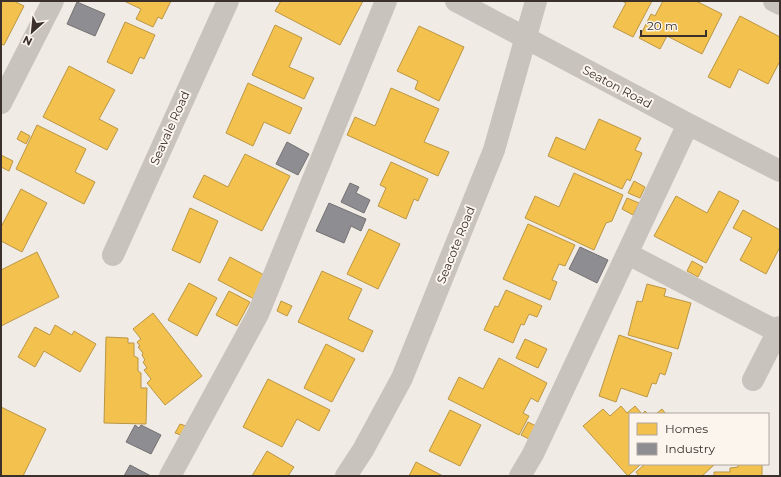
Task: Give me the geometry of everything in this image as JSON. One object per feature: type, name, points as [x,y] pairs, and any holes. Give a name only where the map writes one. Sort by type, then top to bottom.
[{"type":"street","points":[[1,103],[53,1]]},
{"type":"street","name":"Seavale Road","points":[[113,255],[228,1]]},
{"type":"street","points":[[170,476],[258,314],[386,1]]},
{"type":"street","name":"Seaton Road","points":[[456,1],[688,124],[780,170]]},
{"type":"street","name":"Seacote Road","points":[[346,476],[363,450],[402,378],[494,150],[536,1]]},
{"type":"street","points":[[774,1],[780,4]]},
{"type":"street","points":[[520,476],[533,454],[688,124]]},
{"type":"street","points":[[628,254],[779,331],[753,380]]},
{"type":"building: Homes","points":[[1,1],[14,1],[24,6],[4,45],[1,44]]},
{"type":"building: Homes","points":[[124,1],[171,1],[162,19],[158,17],[153,27],[136,19],[141,9]]},
{"type":"building: Homes","points":[[281,1],[363,1],[340,45],[275,11]]},
{"type":"building: Homes","points":[[622,1],[652,1],[633,37],[613,27],[626,3]]},
{"type":"building: Homes","points":[[663,1],[696,1],[722,14],[702,54],[667,36],[660,49],[639,38],[651,14],[655,16]]},
{"type":"building: Homes","points":[[740,16],[780,37],[780,61],[768,84],[739,69],[730,88],[708,77]]},
{"type":"building: Homes","points":[[125,22],[155,35],[144,59],[140,57],[132,74],[107,62]]},
{"type":"building: Homes","points":[[275,25],[302,38],[289,67],[314,78],[304,99],[252,75]]},
{"type":"building: Homes","points":[[419,26],[464,47],[439,101],[415,89],[418,81],[397,71]]},
{"type":"building: Homes","points":[[69,66],[115,90],[99,119],[118,129],[107,150],[43,117]]},
{"type":"building: Homes","points":[[248,83],[302,108],[290,134],[264,122],[253,146],[226,133]]},
{"type":"building: Homes","points":[[391,88],[439,109],[424,142],[449,152],[438,176],[347,135],[355,117],[375,126]]},
{"type":"building: Homes","points":[[599,119],[641,138],[635,150],[642,153],[630,181],[627,179],[622,189],[548,156],[556,137],[585,150]]},
{"type":"building: Homes","points":[[37,125],[86,149],[75,172],[95,182],[84,204],[16,169]]},
{"type":"building: Homes","points":[[21,131],[30,136],[26,144],[17,139]]},
{"type":"building: Homes","points":[[245,154],[290,176],[262,231],[193,197],[204,175],[228,187]]},
{"type":"building: Homes","points":[[1,155],[13,161],[9,171],[1,167]]},
{"type":"building: Homes","points":[[391,162],[428,179],[418,201],[414,199],[406,219],[378,206],[386,188],[380,185]]},
{"type":"building: Homes","points":[[574,173],[623,195],[612,221],[606,223],[594,250],[525,218],[535,196],[559,207]]},
{"type":"building: Homes","points":[[634,181],[645,187],[640,198],[628,193]]},
{"type":"building: Homes","points":[[21,189],[47,203],[22,252],[1,241],[1,227]]},
{"type":"building: Homes","points":[[719,191],[739,201],[706,263],[654,236],[676,196],[707,213]]},
{"type":"building: Homes","points":[[627,198],[639,203],[633,215],[622,209]]},
{"type":"building: Homes","points":[[190,208],[218,221],[200,263],[172,250]]},
{"type":"building: Homes","points":[[743,210],[780,230],[780,247],[766,274],[740,260],[752,238],[733,228]]},
{"type":"building: Homes","points":[[528,224],[575,245],[565,266],[559,264],[552,280],[557,282],[550,300],[503,279]]},
{"type":"building: Homes","points":[[369,229],[400,244],[378,289],[347,274]]},
{"type":"building: Homes","points":[[37,252],[59,297],[1,326],[1,270]]},
{"type":"building: Homes","points":[[230,257],[266,276],[254,299],[218,280]]},
{"type":"building: Homes","points":[[692,261],[703,267],[698,277],[687,271]]},
{"type":"building: Homes","points":[[322,271],[362,289],[348,319],[373,331],[363,352],[298,322]]},
{"type":"building: Homes","points":[[189,283],[217,298],[197,336],[168,320]]},
{"type":"building: Homes","points":[[647,284],[666,289],[664,296],[691,303],[678,349],[628,335],[637,301],[642,302]]},
{"type":"building: Homes","points":[[506,290],[542,306],[537,317],[529,314],[524,325],[521,324],[513,343],[484,330],[495,306],[498,307]]},
{"type":"building: Homes","points":[[229,291],[250,302],[237,326],[216,315]]},
{"type":"building: Homes","points":[[281,301],[292,306],[287,316],[277,311]]},
{"type":"building: Homes","points":[[153,313],[202,376],[165,405],[147,383],[151,379],[144,370],[147,368],[143,362],[145,360],[142,355],[143,353],[138,347],[140,346],[137,342],[141,339],[133,329]]},
{"type":"building: Homes","points":[[55,325],[72,335],[74,331],[96,344],[80,372],[44,351],[35,367],[18,357],[35,327],[50,335]]},
{"type":"building: Homes","points":[[619,335],[672,353],[665,375],[660,373],[656,384],[652,383],[647,397],[621,388],[616,402],[599,396]]},
{"type":"building: Homes","points":[[106,337],[128,338],[128,343],[134,343],[134,356],[138,358],[138,371],[141,373],[141,388],[147,388],[146,424],[104,423]]},
{"type":"building: Homes","points":[[525,339],[547,349],[538,368],[516,358]]},
{"type":"building: Homes","points":[[326,344],[355,359],[332,402],[304,388]]},
{"type":"building: Homes","points":[[499,358],[547,383],[538,402],[531,398],[523,413],[529,416],[519,435],[448,399],[459,377],[483,389]]},
{"type":"building: Homes","points":[[268,379],[330,410],[319,431],[297,419],[282,447],[243,427]]},
{"type":"building: Homes","points":[[621,406],[627,413],[635,406],[641,413],[629,413],[629,465],[640,465],[628,476],[583,426],[603,409],[610,416]]},
{"type":"building: Homes","points":[[1,407],[46,429],[23,476],[1,476]]},
{"type":"building: Homes","points":[[662,409],[665,413],[657,413]]},
{"type":"building: Homes","points":[[450,410],[481,425],[460,466],[429,451]]},
{"type":"building: Homes","points":[[528,422],[540,428],[533,441],[521,435]]},
{"type":"building: Homes","points":[[180,424],[186,426],[181,435],[175,433]]},
{"type":"building: Homes","points":[[267,451],[294,467],[288,476],[252,476]]},
{"type":"building: Homes","points":[[416,462],[443,476],[409,476]]},
{"type":"building: Homes","points":[[644,465],[714,465],[702,476],[639,476],[636,472]]},
{"type":"building: Homes","points":[[738,465],[762,465],[762,476],[714,476],[714,472],[730,472],[730,468],[738,467]]},
{"type":"building: Industry","points":[[77,2],[105,14],[95,36],[67,24]]},
{"type":"building: Industry","points":[[287,142],[309,154],[298,175],[276,164]]},
{"type":"building: Industry","points":[[350,183],[359,187],[356,193],[370,200],[364,213],[341,202]]},
{"type":"building: Industry","points":[[329,203],[366,219],[361,231],[351,226],[344,243],[316,231]]},
{"type":"building: Industry","points":[[580,247],[608,260],[597,283],[569,269]]},
{"type":"building: Industry","points":[[135,425],[139,428],[141,425],[161,435],[151,454],[126,442]]},
{"type":"building: Industry","points":[[130,465],[151,476],[124,476]]}]
